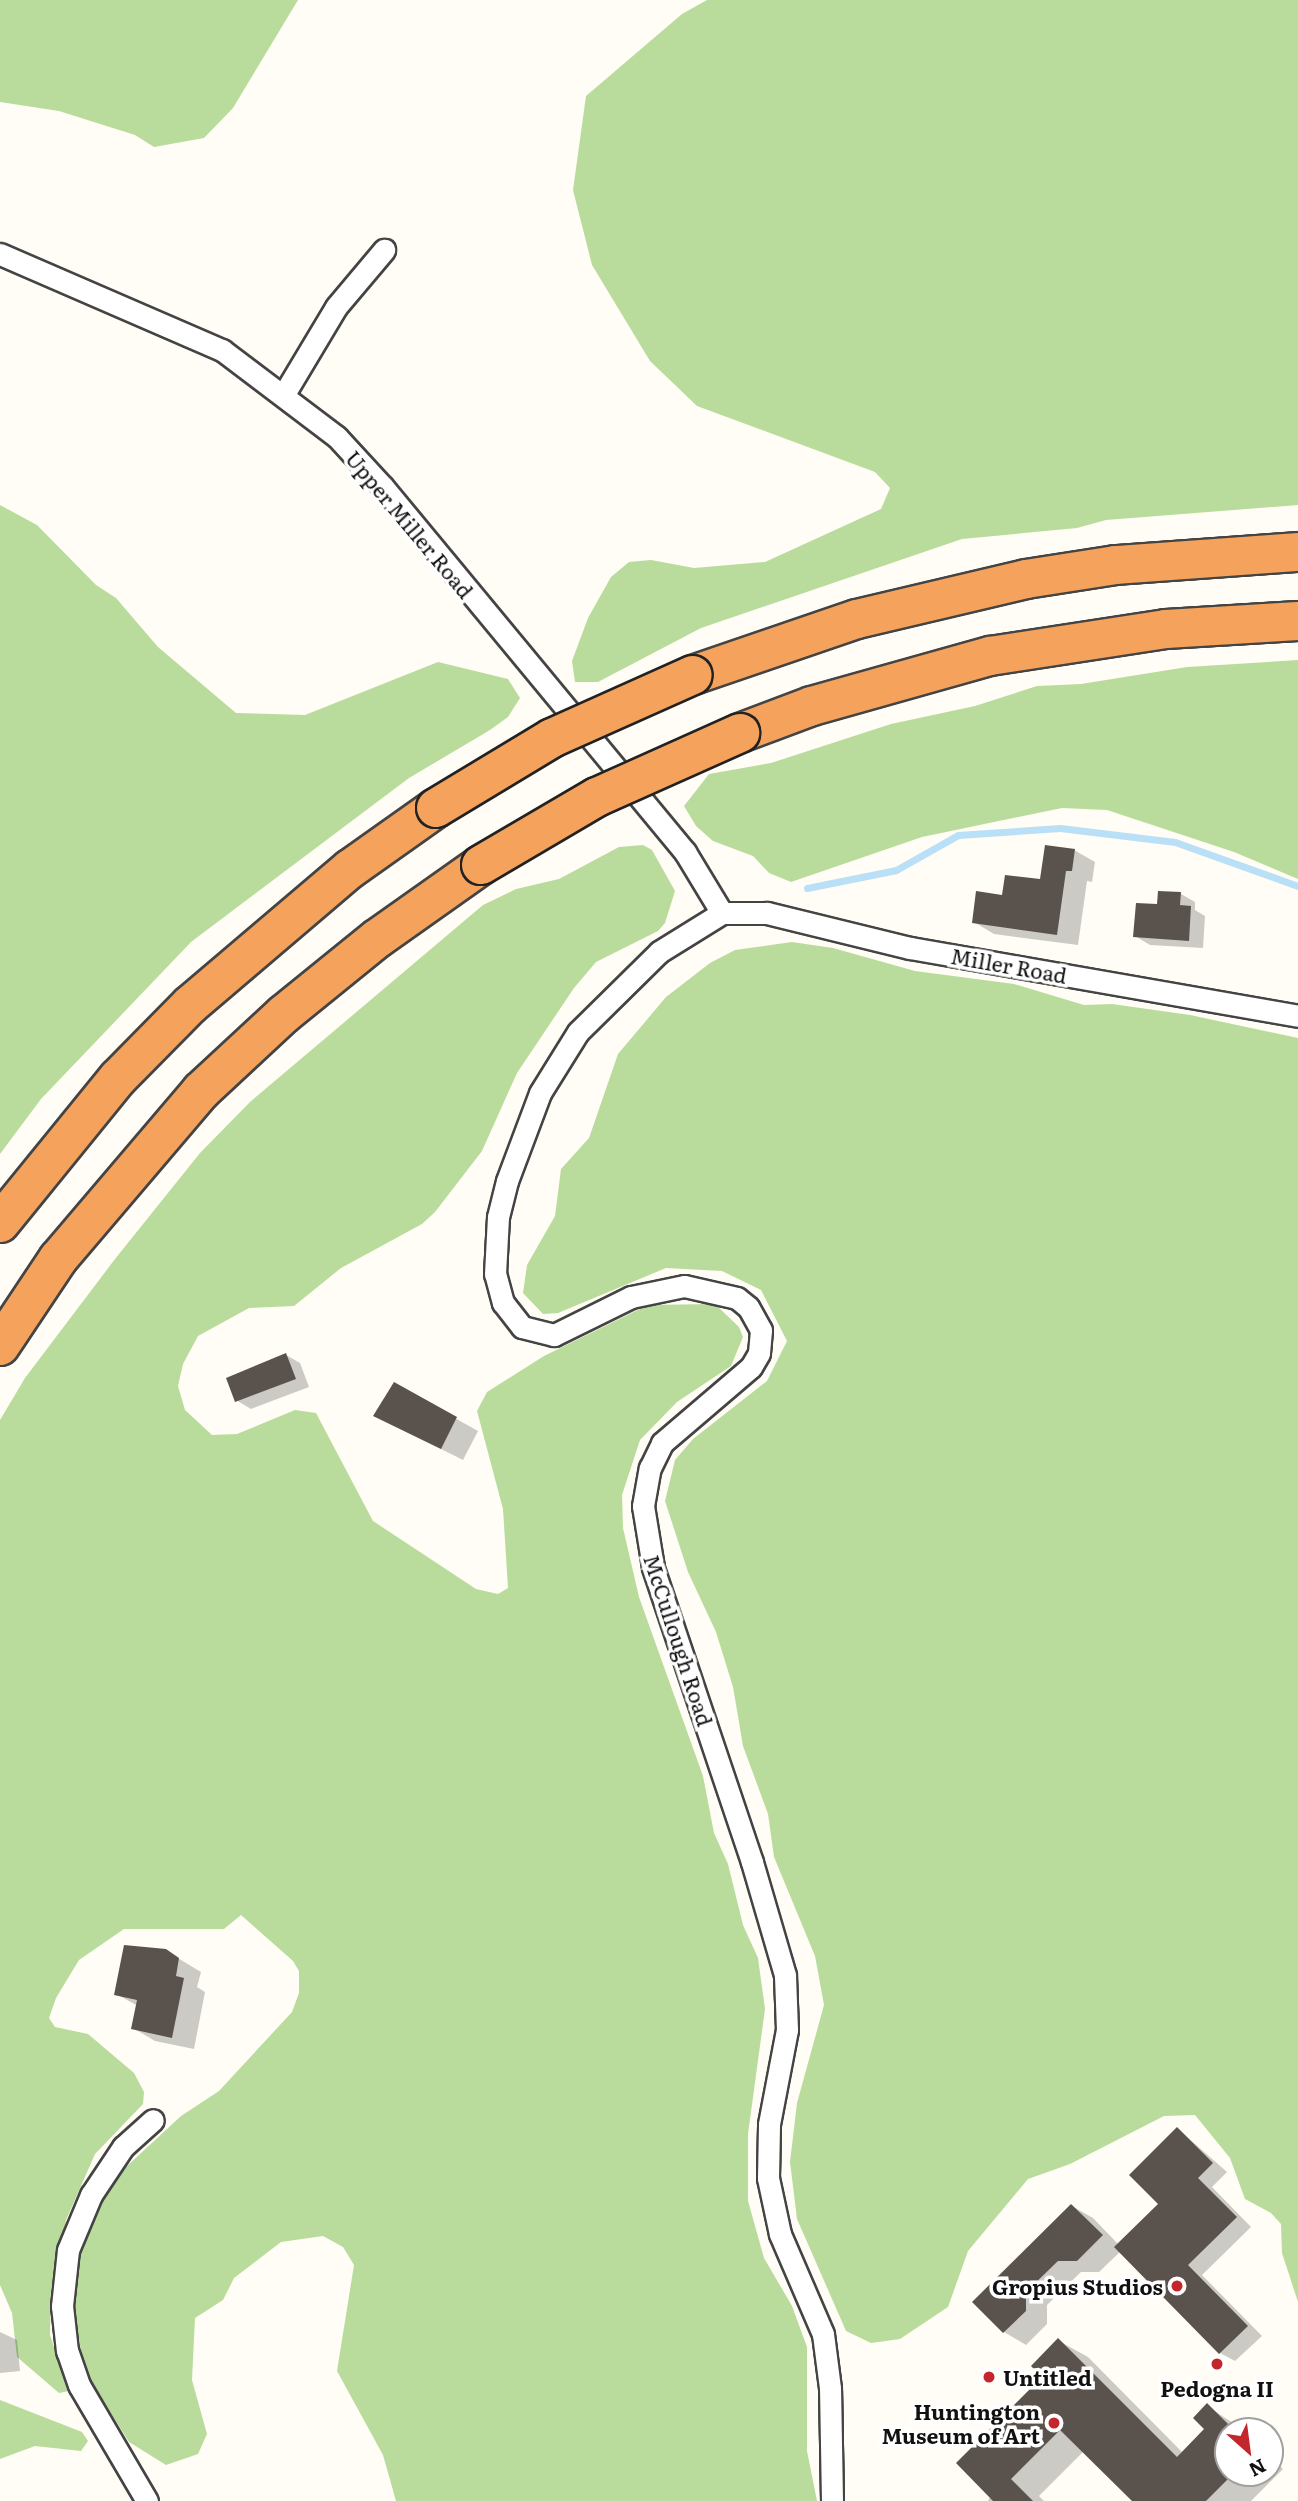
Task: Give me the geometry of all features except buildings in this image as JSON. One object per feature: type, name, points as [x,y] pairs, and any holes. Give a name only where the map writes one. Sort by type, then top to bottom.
[{"type":"highway","points":[[0,1223],[118,1078],[190,1005],[340,877],[436,808],[552,738],[693,675],[857,619],[1026,579],[1116,565],[1298,552]]},
{"type":"highway","points":[[0,1346],[58,1259],[201,1091],[284,1014],[378,938],[481,865],[597,797],[740,733],[825,702],[990,656],[1166,629],[1298,621]]},
{"type":"street","points":[[284,394],[336,307],[384,250]]},
{"type":"street","name":"Upper Miller Road","points":[[0,254],[222,350],[284,394],[337,438],[383,487],[685,852],[722,914]]},
{"type":"street","name":"Miller Road","points":[[722,914],[767,913],[910,948],[1298,1016]]},
{"type":"street","name":"McCullough Road","points":[[722,914],[659,952],[601,1005],[560,1058],[529,1119],[507,1181],[498,1217],[495,1274],[510,1316],[537,1334],[571,1330],[631,1297],[684,1286],[737,1298],[748,1307],[761,1330],[760,1353],[751,1367],[662,1443],[650,1468],[643,1506],[653,1567],[767,1909],[785,1975],[787,2030],[769,2124],[768,2178],[780,2234],[823,2334],[830,2388],[832,2501]]},
{"type":"street","points":[[147,2501],[79,2385],[67,2351],[62,2306],[68,2250],[91,2195],[122,2147],[153,2120]]},
{"type":"green space","points":[[0,0],[298,0],[233,108],[204,138],[154,147],[135,135],[59,111],[0,102]]},
{"type":"green space","points":[[707,0],[1298,0],[1298,505],[1106,520],[1077,528],[962,539],[701,628],[598,682],[575,682],[572,661],[588,618],[611,577],[629,562],[651,560],[694,568],[765,562],[881,509],[890,488],[875,472],[697,406],[650,361],[592,265],[573,190],[586,96],[682,14]]},
{"type":"green space","points":[[0,505],[37,525],[96,585],[116,598],[158,647],[236,713],[305,715],[438,662],[508,679],[520,698],[508,717],[409,778],[191,942],[41,1099],[0,1154]]},
{"type":"green space","points":[[1298,660],[1298,879],[1234,852],[1107,810],[1062,808],[922,837],[791,882],[769,873],[753,856],[713,841],[696,826],[684,806],[709,774],[771,763],[891,724],[975,706],[1037,686],[1081,684],[1187,667]]},
{"type":"green space","points":[[643,845],[652,850],[675,891],[665,923],[658,931],[596,962],[574,988],[517,1073],[482,1151],[435,1212],[422,1224],[341,1268],[294,1306],[249,1308],[198,1336],[183,1364],[178,1386],[185,1410],[212,1435],[237,1434],[295,1410],[316,1413],[373,1521],[476,1589],[498,1594],[508,1588],[503,1509],[477,1411],[487,1392],[544,1356],[648,1305],[715,1304],[739,1327],[743,1337],[731,1366],[677,1402],[640,1440],[622,1495],[623,1528],[639,1597],[703,1776],[714,1833],[728,1864],[743,1925],[758,1958],[765,2009],[748,2134],[748,2201],[764,2258],[792,2306],[807,2347],[807,2451],[817,2501],[396,2501],[383,2455],[337,2371],[354,2265],[343,2247],[323,2236],[281,2242],[234,2278],[223,2300],[195,2318],[192,2380],[207,2434],[198,2454],[166,2465],[129,2442],[86,2373],[75,2322],[77,2255],[105,2195],[126,2167],[181,2116],[219,2091],[292,2012],[299,1993],[299,1971],[293,1961],[241,1915],[224,1929],[124,1929],[79,1960],[56,1998],[49,2018],[55,2027],[88,2034],[134,2073],[144,2092],[143,2104],[95,2154],[66,2220],[61,2258],[51,2289],[50,2335],[69,2391],[59,2393],[17,2357],[12,2313],[0,2285],[0,1420],[25,1378],[115,1259],[200,1153],[250,1102],[483,905],[516,889],[559,879],[619,847]]},
{"type":"green space","points":[[792,942],[833,948],[915,971],[1014,984],[1084,1005],[1112,1004],[1190,1015],[1298,1038],[1298,2302],[1282,2253],[1281,2224],[1271,2213],[1245,2199],[1230,2158],[1195,2115],[1164,2116],[1070,2164],[1028,2179],[968,2251],[948,2307],[900,2339],[871,2343],[846,2331],[797,2219],[790,2162],[797,2103],[824,2005],[815,1956],[774,1857],[768,1814],[743,1746],[733,1687],[716,1632],[688,1572],[665,1501],[675,1460],[693,1439],[767,1381],[787,1341],[761,1290],[722,1271],[666,1268],[558,1313],[543,1314],[523,1293],[527,1265],[555,1216],[561,1169],[589,1138],[618,1054],[666,997],[710,963],[735,950]]},
{"type":"green space","points":[[0,2400],[82,2432],[88,2441],[81,2451],[35,2446],[0,2459]]},
{"type":"waterway","points":[[807,888],[896,870],[958,835],[1060,828],[1175,842],[1298,886]]},
{"type":"place","name":"Gropius Studios","points":[[1177,2286]]},
{"type":"place","name":"Pedogna II","points":[[1217,2364]]},
{"type":"place","name":"Untitled","points":[[989,2377]]},
{"type":"place","name":"Huntington Museum of Art","points":[[1054,2423]]}]
